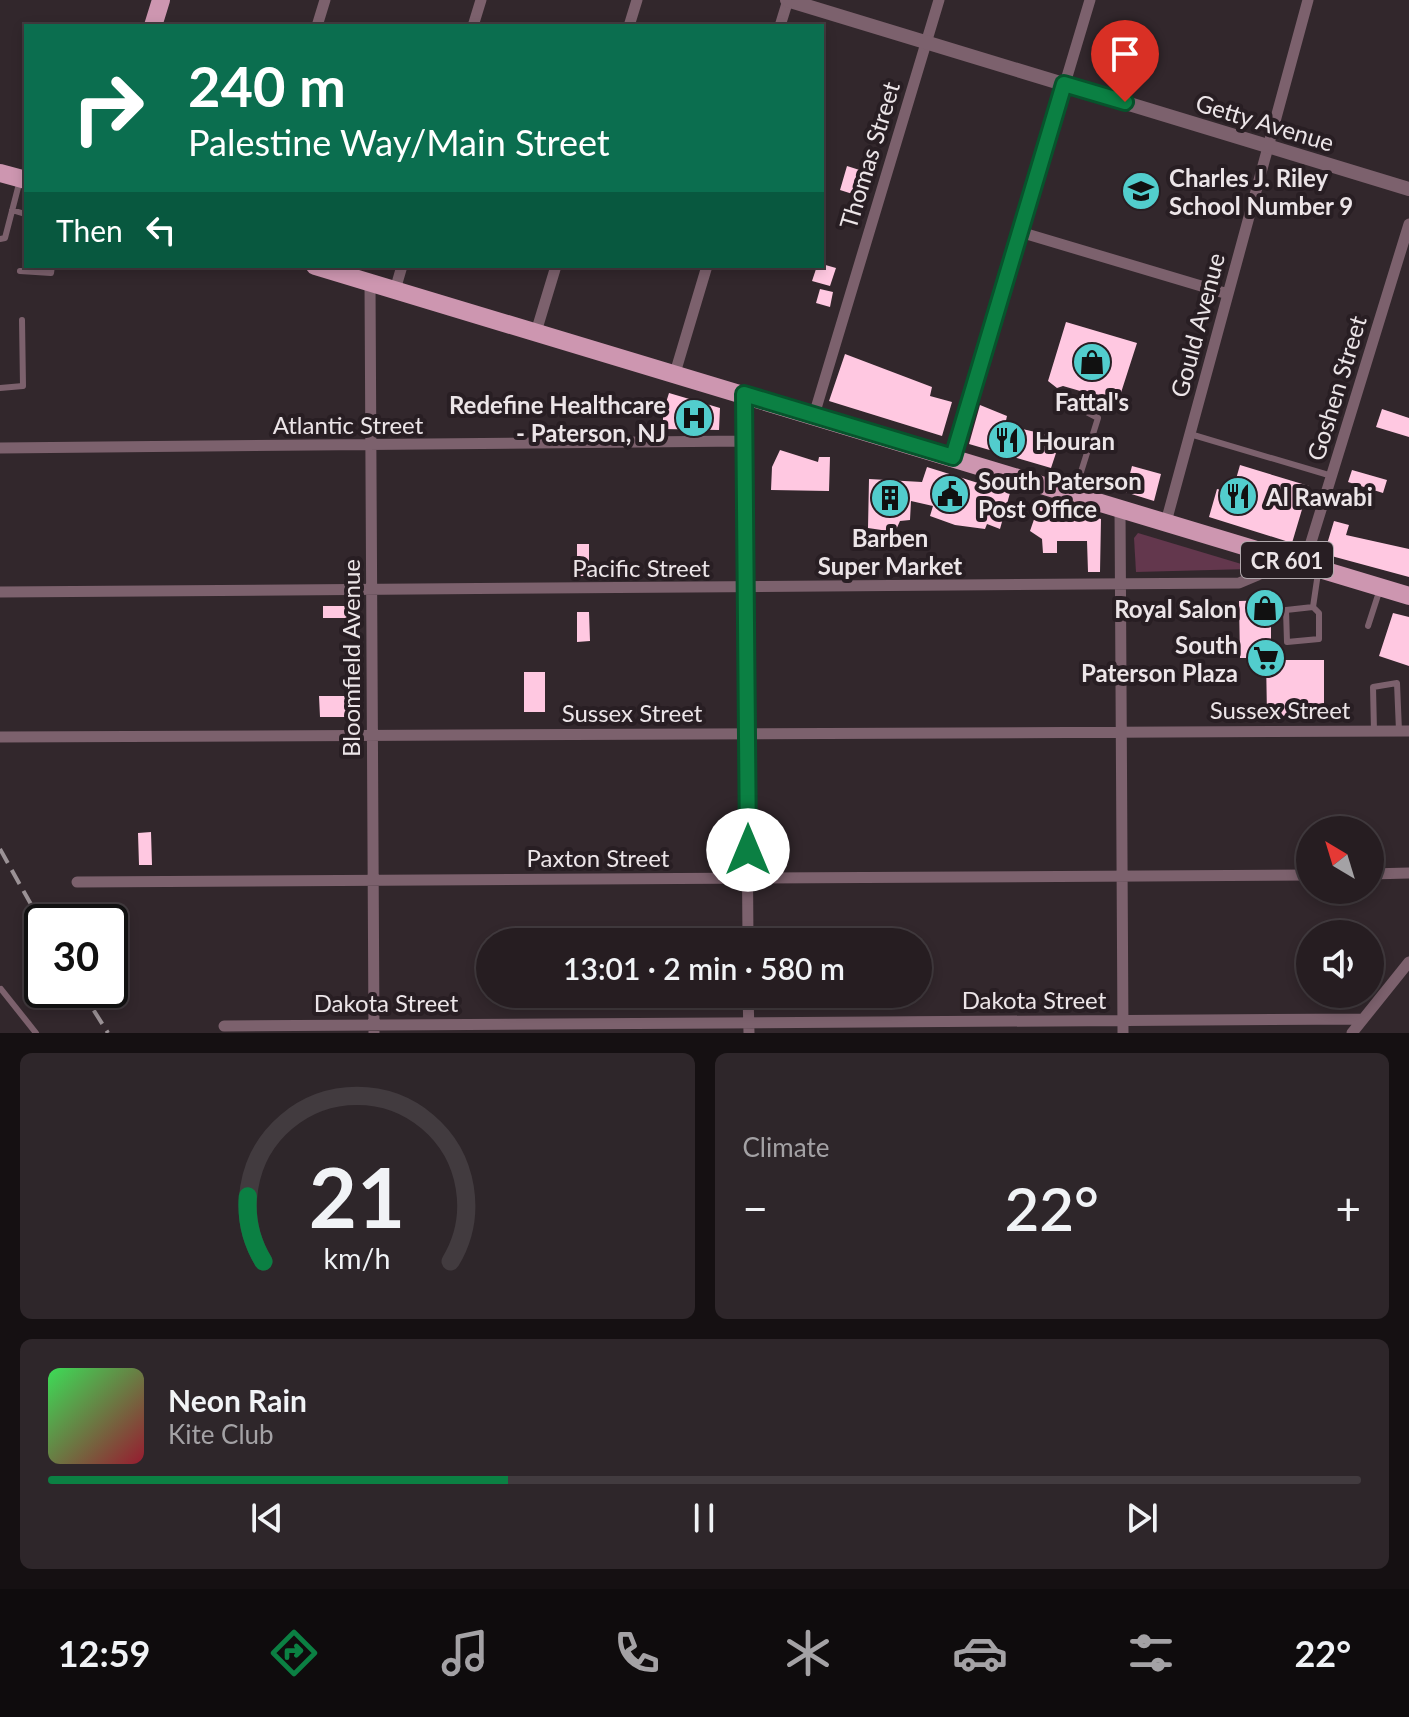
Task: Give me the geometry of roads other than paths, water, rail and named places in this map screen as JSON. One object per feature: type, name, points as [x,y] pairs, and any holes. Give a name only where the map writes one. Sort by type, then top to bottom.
[{"type":"main road","points":[[154,24],[161,0]]},
{"type":"main road","points":[[0,173],[23,180]]},
{"type":"main road","name":"CR 601","points":[[321,268],[1409,596]]},
{"type":"street","points":[[318,24],[325,0]]},
{"type":"street","points":[[474,24],[481,0]]},
{"type":"street","points":[[630,24],[637,0]]},
{"type":"street","points":[[781,24],[788,0]]},
{"type":"street","name":"Getty Avenue","points":[[788,0],[1409,189]]},
{"type":"street","name":"Thomas Street","points":[[814,415],[939,0]]},
{"type":"street","points":[[953,457],[1090,0]]},
{"type":"street","name":"Gould Avenue","points":[[1166,522],[1308,0]]},
{"type":"street","name":"Goshen Street","points":[[1311,567],[1332,476],[1409,224]]},
{"type":"street","points":[[1020,232],[1228,294]]},
{"type":"street","points":[[395,290],[401,268]]},
{"type":"street","points":[[536,332],[555,268]]},
{"type":"street","points":[[675,373],[706,268]]},
{"type":"street","name":"Bloomfield Avenue","points":[[370,283],[374,1029]]},
{"type":"street","points":[[744,394],[748,928]]},
{"type":"street","name":"Atlantic Street","points":[[0,448],[744,441]]},
{"type":"street","points":[[1120,508],[1123,1027]]},
{"type":"street","name":"Pacific Street","points":[[0,592],[747,589],[1239,583],[1258,575],[1266,553]]},
{"type":"street","name":"Sussex Street","points":[[0,737],[1404,731]]},
{"type":"street","points":[[1384,874],[1409,873]]},
{"type":"street","name":"Paxton Street","points":[[77,882],[1296,875]]},
{"type":"street","points":[[1352,1033],[1409,962]]},
{"type":"street","name":"Dakota Street","points":[[224,1026],[374,1029],[1123,1027],[1363,1019]]},
{"type":"lane","points":[[0,239],[5,238],[23,180]]},
{"type":"lane","points":[[12,210],[24,214]]},
{"type":"lane","points":[[20,271],[51,273],[52,268]]},
{"type":"lane","points":[[0,388],[23,386],[22,320]]},
{"type":"lane","points":[[1074,494],[1098,418],[1077,407]]},
{"type":"lane","points":[[1190,434],[1332,476]]},
{"type":"lane","points":[[1311,567],[1313,607],[1319,613],[1319,639],[1287,642],[1286,610],[1313,607]]},
{"type":"lane","points":[[1368,626],[1380,588]]},
{"type":"lane","points":[[1374,731],[1373,687],[1388,683],[1397,683],[1404,731]]},
{"type":"lane","points":[[1,989],[36,1033]]},
{"type":"railway","points":[[0,849],[31,904]]},
{"type":"railway","points":[[92,1008],[108,1033]]},
{"type":"place","name":"Charles J. Riley School Number 9","points":[[1141,191]]},
{"type":"place","name":"Fattal's","points":[[1092,362]]},
{"type":"place","name":"Redefine Healthcare - Paterson, NJ","points":[[694,418]]},
{"type":"place","name":"Houran","points":[[1007,440]]},
{"type":"place","name":"South Paterson Post Office","points":[[950,494]]},
{"type":"place","name":"Al Rawabi","points":[[1238,496]]},
{"type":"place","name":"Barben Super Market","points":[[890,498]]},
{"type":"place","name":"Royal Salon","points":[[1265,608]]},
{"type":"place","name":"South Paterson Plaza","points":[[1266,658]]}]
